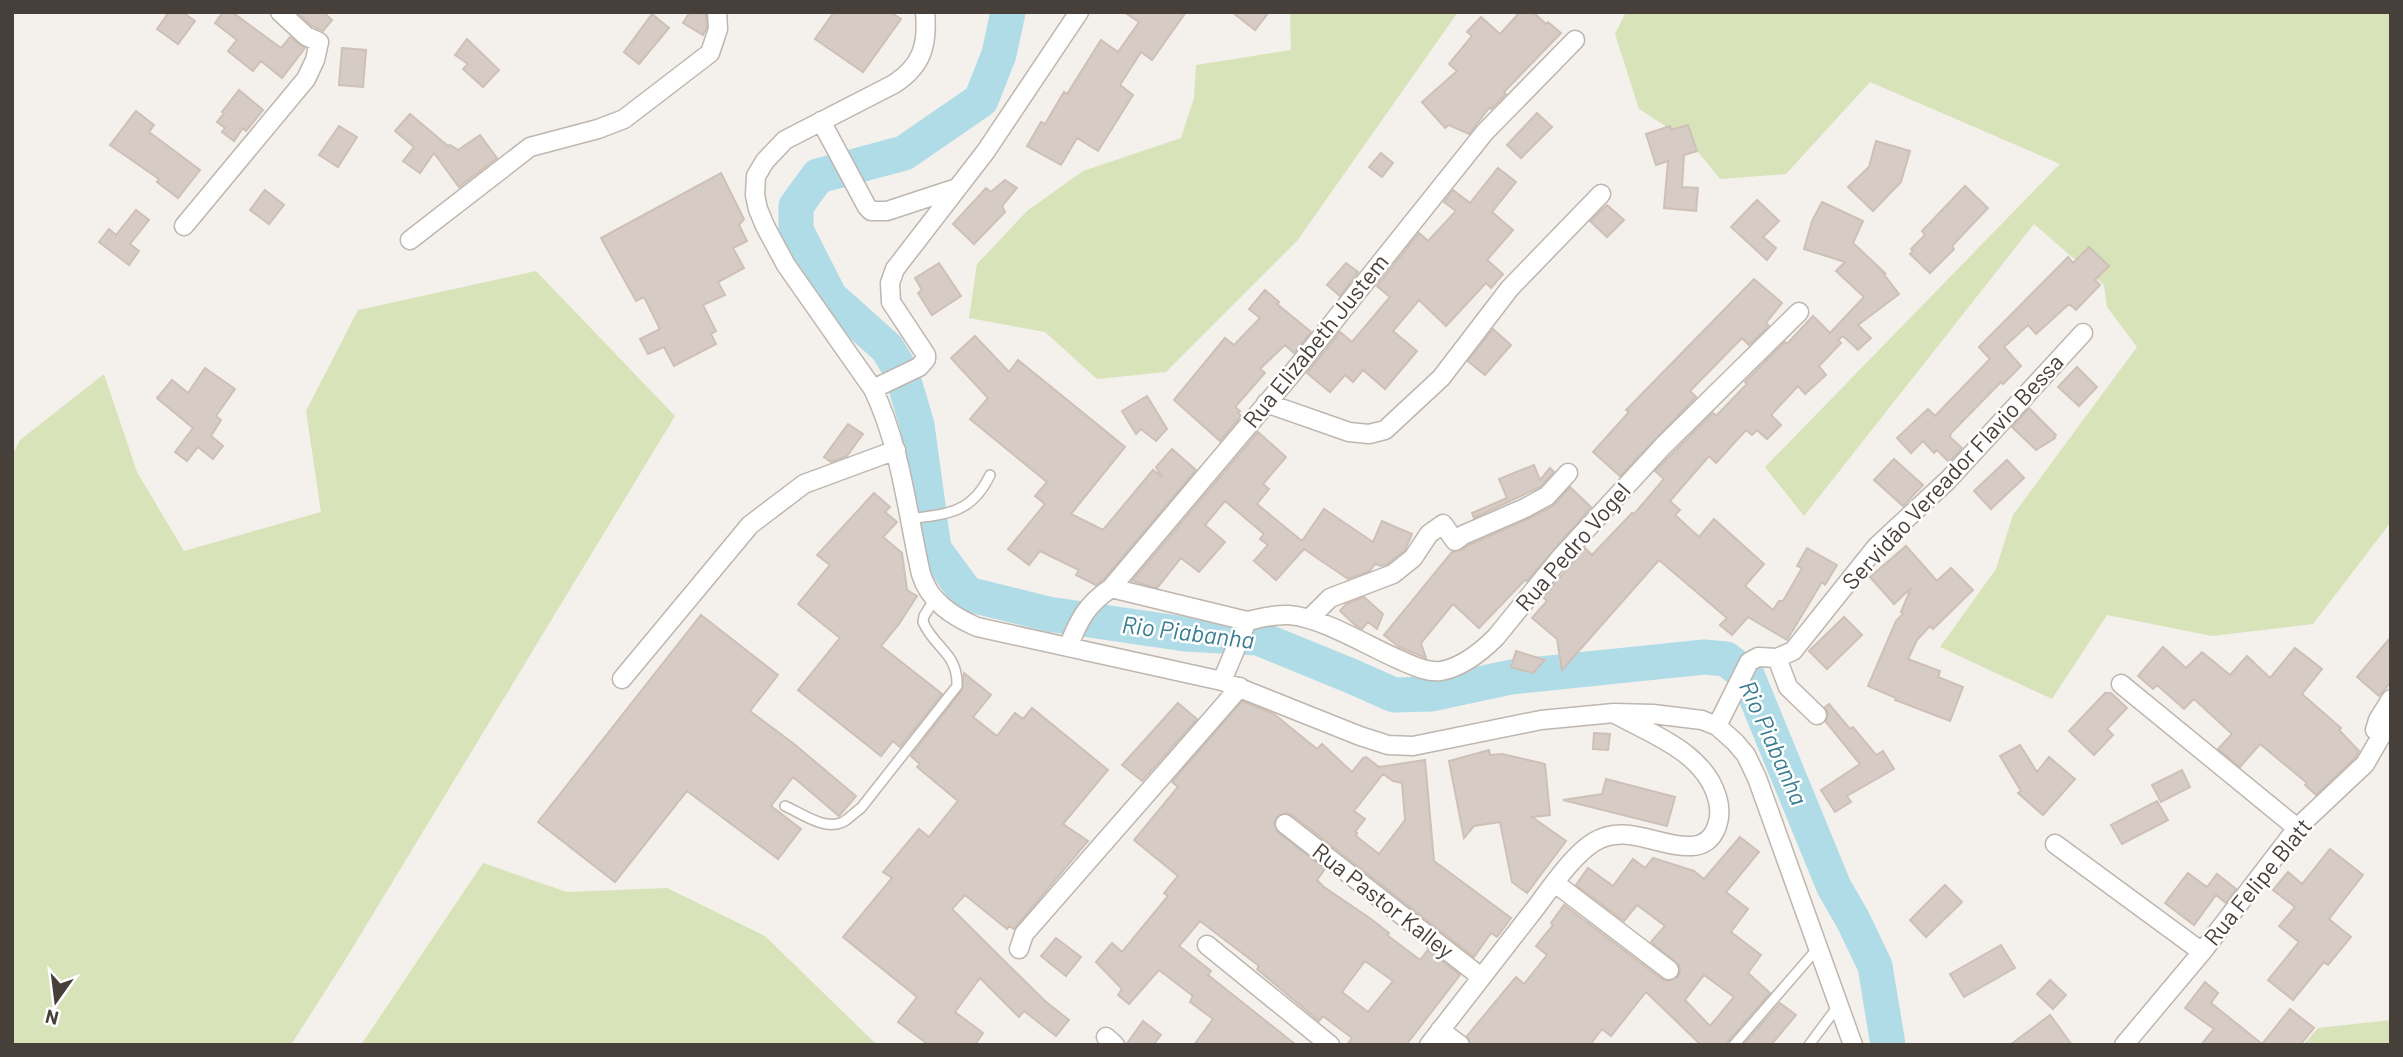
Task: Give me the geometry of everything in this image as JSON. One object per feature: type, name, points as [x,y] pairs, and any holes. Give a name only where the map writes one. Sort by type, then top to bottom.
[{"type":"street","points":[[184,226],[306,79],[316,60],[319,42],[306,36],[280,12]]},
{"type":"street","points":[[410,240],[530,147],[598,129],[624,119],[710,53],[718,29],[717,12]]},
{"type":"street","points":[[925,12],[927,33],[911,73],[785,140],[765,160],[756,176],[755,195],[765,226],[786,265],[882,386],[896,450],[917,518],[924,585],[934,600],[977,627],[1068,647],[1224,675],[1240,687],[1388,745],[1413,746],[1541,720],[1614,713],[1686,717],[1717,726],[1746,755],[1758,778],[1853,1045]]},
{"type":"street","points":[[882,386],[919,368],[925,362],[926,355],[891,302],[890,283],[900,260],[986,151],[1079,12]]},
{"type":"street","name":"Rua Elizabeth Justem","points":[[1068,647],[1087,608],[1111,589],[1290,376],[1485,132],[1575,40]]},
{"type":"street","points":[[821,121],[871,211],[887,211],[957,188]]},
{"type":"street","points":[[1266,403],[1349,432],[1368,434],[1385,430],[1441,378],[1510,288],[1601,194]]},
{"type":"street","name":"Rua Pedro Vogel","points":[[1111,589],[1244,625],[1269,616],[1291,615],[1309,619],[1419,668],[1439,671],[1469,659],[1496,637],[1561,557],[1663,446],[1799,312]]},
{"type":"street","name":"Servidão Vereador Flavio Bessa","points":[[1717,726],[1749,662],[1758,657],[1777,658],[1800,645],[1876,547],[1948,480],[2083,333]]},
{"type":"street","points":[[622,679],[750,525],[804,484],[896,450]]},
{"type":"street","points":[[1309,619],[1330,598],[1393,574],[1413,558],[1429,534],[1443,524],[1455,541],[1547,496],[1568,473]]},
{"type":"street","points":[[1224,675],[1244,625]]},
{"type":"street","points":[[1777,658],[1788,687],[1817,715]]},
{"type":"street","points":[[2121,684],[2297,828]]},
{"type":"street","points":[[1019,949],[1024,934],[1240,687]]},
{"type":"street","points":[[2365,764],[2378,720],[2391,699]]},
{"type":"street","points":[[1429,1045],[1555,883],[1595,841],[1608,836],[1640,836],[1695,847],[1708,840],[1717,830],[1720,813],[1718,799],[1705,773],[1679,748],[1614,713]]},
{"type":"street","name":"Rua Felipe Blatt","points":[[2124,1045],[2202,952],[2297,828],[2365,764],[2391,719]]},
{"type":"street","name":"Rua Pastor Kalley","points":[[1285,824],[1481,977]]},
{"type":"street","points":[[2055,844],[2202,952]]},
{"type":"street","points":[[1555,883],[1669,970]]},
{"type":"street","points":[[1207,945],[1330,1045]]},
{"type":"street","points":[[1440,1030],[1460,1045]]},
{"type":"lane","points":[[917,518],[943,514],[968,505],[982,492],[990,475]]},
{"type":"lane","points":[[785,806],[832,825],[844,822],[861,808],[957,687],[953,661],[923,622],[934,600]]},
{"type":"lane","points":[[1734,1045],[1819,947]]},
{"type":"lane","points":[[1810,1045],[1838,1006]]},
{"type":"green space","points":[[1290,12],[1458,12],[1297,241],[1166,372],[1097,379],[1045,332],[969,318],[977,264],[1027,211],[1083,171],[1181,138],[1194,98],[1196,65],[1291,50]]},
{"type":"green space","points":[[1626,12],[2391,12],[2391,522],[2313,624],[2212,636],[2107,615],[2052,699],[1940,647],[1996,569],[2013,515],[2137,347],[2107,307],[2104,285],[2034,224],[1804,516],[1765,467],[2060,164],[1870,82],[1786,174],[1720,179],[1690,142],[1639,109],[1615,34]]},
{"type":"green space","points":[[536,271],[675,416],[291,1045],[12,1045],[12,456],[20,440],[104,374],[137,472],[184,551],[321,512],[306,411],[358,310]]},
{"type":"green space","points":[[483,863],[567,892],[667,888],[765,936],[877,1045],[361,1045]]},
{"type":"green space","points":[[2391,1020],[2391,1045],[2303,1045],[2318,1028]]},
{"type":"building","points":[[169,12],[182,12],[195,21],[178,44],[157,29]]},
{"type":"building","points":[[223,12],[232,12],[281,48],[290,37],[305,48],[282,78],[261,61],[253,71],[228,51],[237,40],[215,23]]},
{"type":"building","points":[[297,12],[323,12],[332,20],[323,31],[312,26]]},
{"type":"building","points":[[690,12],[706,14],[707,27],[703,35],[683,23]]},
{"type":"building","points":[[834,12],[890,12],[901,19],[863,72],[815,39]]},
{"type":"building","points":[[1124,12],[1186,12],[1152,60],[1141,52],[1120,85],[1133,95],[1098,151],[1077,138],[1061,165],[1027,146],[1041,122],[1045,124],[1064,92],[1067,94],[1101,40],[1118,52],[1139,22]]},
{"type":"building","points":[[1232,12],[1269,12],[1255,30]]},
{"type":"building","points":[[1520,12],[1533,12],[1561,33],[1504,92],[1506,94],[1489,108],[1469,134],[1449,125],[1445,128],[1422,102],[1457,71],[1449,64],[1472,36],[1467,32],[1481,17],[1500,34]]},
{"type":"building","points":[[652,14],[669,28],[639,64],[624,52]]},
{"type":"building","points":[[467,39],[499,70],[483,87],[463,69],[468,64],[455,55]]},
{"type":"building","points":[[342,48],[366,50],[363,87],[339,85]]},
{"type":"building","points":[[239,90],[263,110],[246,131],[243,128],[234,141],[222,132],[225,128],[217,122]]},
{"type":"building","points":[[136,111],[154,125],[149,132],[200,170],[178,198],[157,182],[159,179],[110,145]]},
{"type":"building","points":[[1537,113],[1552,127],[1521,158],[1507,145]]},
{"type":"building","points":[[410,114],[448,146],[458,150],[480,135],[497,158],[459,187],[434,153],[420,173],[403,161],[414,147],[395,131]]},
{"type":"building","points":[[1688,125],[1697,151],[1684,155],[1682,187],[1698,188],[1696,211],[1664,208],[1668,161],[1656,165],[1646,134],[1670,126],[1671,130]]},
{"type":"building","points":[[339,126],[357,137],[338,167],[319,155]]},
{"type":"building","points":[[1876,141],[1910,151],[1901,182],[1873,211],[1848,187],[1869,167]]},
{"type":"building","points":[[1381,153],[1393,163],[1382,177],[1369,167]]},
{"type":"building","points":[[1498,168],[1516,182],[1492,212],[1513,230],[1487,260],[1503,274],[1491,288],[1486,283],[1446,326],[1419,300],[1393,331],[1417,351],[1385,389],[1363,370],[1353,382],[1345,375],[1330,392],[1307,373],[1340,332],[1352,342],[1390,297],[1377,286],[1419,233],[1428,241],[1456,211],[1444,202],[1453,190],[1470,203]]},
{"type":"building","points":[[721,173],[744,219],[739,225],[747,241],[733,248],[744,268],[718,282],[725,295],[703,305],[716,331],[711,334],[716,344],[674,366],[664,347],[648,354],[640,339],[660,329],[644,297],[636,301],[601,238]]},
{"type":"building","points":[[1005,180],[1017,188],[1002,206],[1005,212],[974,244],[953,224],[986,188],[991,192]]},
{"type":"building","points":[[1965,186],[1988,208],[1930,273],[1910,254],[1913,251],[1911,249],[1925,235],[1922,231]]},
{"type":"building","points":[[265,190],[284,205],[269,224],[250,210]]},
{"type":"building","points":[[1757,200],[1779,221],[1763,237],[1776,248],[1767,260],[1731,227]]},
{"type":"building","points":[[1822,202],[1863,221],[1853,243],[1886,274],[1883,273],[1899,294],[1858,325],[1871,338],[1858,350],[1843,336],[1838,340],[1841,343],[1819,366],[1826,375],[1805,394],[1798,386],[1771,415],[1781,425],[1767,439],[1757,430],[1752,435],[1746,430],[1716,463],[1709,456],[1670,501],[1680,510],[1675,515],[1699,537],[1714,519],[1764,564],[1745,586],[1773,610],[1779,601],[1783,601],[1802,568],[1797,566],[1807,548],[1837,565],[1825,585],[1822,582],[1787,640],[1748,617],[1732,635],[1720,625],[1727,618],[1659,560],[1562,670],[1557,639],[1532,618],[1547,601],[1543,597],[1585,548],[1592,555],[1632,513],[1634,514],[1664,479],[1655,471],[1713,413],[1716,416],[1785,342],[1787,344],[1813,316],[1830,333],[1864,297],[1836,271],[1845,262],[1804,249],[1812,221]]},
{"type":"building","points":[[1607,205],[1624,220],[1607,237],[1590,221]]},
{"type":"building","points":[[136,210],[149,220],[130,244],[139,251],[129,265],[99,242],[109,229],[116,235]]},
{"type":"building","points":[[2089,247],[2109,266],[2095,280],[2100,285],[2076,310],[2069,304],[2036,334],[2028,325],[2004,347],[2021,366],[2003,384],[2001,382],[1951,433],[1950,437],[1962,448],[1949,462],[1937,450],[1934,453],[1923,441],[1911,453],[1897,438],[1928,409],[1935,416],[1990,359],[1979,347],[2068,257],[2073,263]]},
{"type":"building","points":[[939,263],[961,296],[932,315],[918,293],[922,290],[915,278]]},
{"type":"building","points":[[1346,263],[1358,272],[1340,296],[1327,285]]},
{"type":"building","points":[[1754,279],[1782,303],[1766,323],[1769,326],[1749,345],[1742,338],[1690,391],[1696,397],[1620,476],[1593,452],[1629,412],[1626,410]]},
{"type":"building","points":[[1265,290],[1279,302],[1277,304],[1311,332],[1294,353],[1285,345],[1260,369],[1265,373],[1235,407],[1241,416],[1220,441],[1174,400],[1225,338],[1234,345],[1260,318],[1249,309]]},
{"type":"building","points":[[1493,329],[1511,345],[1485,375],[1468,361]]},
{"type":"building","points":[[975,336],[1009,372],[1018,360],[1125,447],[1071,514],[1103,530],[1153,470],[1162,477],[1156,467],[1172,449],[1196,470],[1096,585],[1076,575],[1079,570],[1040,551],[1029,565],[1008,549],[1045,504],[1035,496],[1047,482],[970,419],[988,398],[951,358]]},
{"type":"building","points":[[2077,367],[2097,387],[2079,406],[2058,387]]},
{"type":"building","points":[[205,368],[235,389],[216,416],[221,420],[211,436],[223,446],[213,459],[198,447],[187,461],[175,452],[193,428],[157,398],[172,380],[188,393]]},
{"type":"building","points":[[1147,396],[1167,429],[1156,441],[1141,429],[1136,434],[1122,411]]},
{"type":"building","points":[[2029,408],[2056,435],[2036,450],[2012,427]]},
{"type":"building","points":[[848,424],[863,434],[847,456],[831,462],[824,457]]},
{"type":"building","points":[[1258,432],[1286,457],[1263,484],[1269,489],[1257,504],[1302,541],[1324,509],[1373,542],[1382,521],[1412,534],[1405,550],[1387,564],[1375,564],[1370,571],[1348,579],[1304,549],[1276,580],[1254,561],[1268,545],[1260,539],[1264,534],[1225,501],[1205,525],[1225,542],[1199,572],[1181,558],[1157,588],[1132,581]]},
{"type":"building","points":[[1894,459],[1923,485],[1903,506],[1874,480]]},
{"type":"building","points":[[2007,460],[2024,478],[1991,509],[1974,491]]},
{"type":"building","points":[[1534,465],[1540,480],[1550,468],[1554,472],[1540,487],[1474,518],[1472,513],[1507,498],[1499,479]]},
{"type":"building","points":[[1570,487],[1591,507],[1527,581],[1525,580],[1479,628],[1453,604],[1421,643],[1426,658],[1399,647],[1384,635],[1452,552],[1553,506]]},
{"type":"building","points":[[874,493],[890,507],[885,512],[897,522],[883,537],[902,553],[907,590],[917,596],[881,646],[942,694],[900,747],[893,741],[881,756],[798,690],[840,638],[798,604],[830,565],[817,555]]},
{"type":"building","points":[[1906,546],[1937,581],[1951,568],[1973,590],[1933,629],[1930,626],[1917,640],[1908,659],[1940,671],[1938,677],[1963,687],[1950,721],[1895,700],[1896,698],[1868,686],[1896,621],[1903,614],[1901,612],[1911,588],[1894,604],[1870,577]]},
{"type":"building","points":[[1364,597],[1383,614],[1377,629],[1368,622],[1362,629],[1340,611],[1346,604]]},
{"type":"building","points":[[701,615],[778,675],[750,711],[856,796],[839,816],[793,777],[771,806],[801,829],[778,859],[687,791],[615,882],[538,822]]},
{"type":"building","points":[[1844,617],[1862,635],[1827,669],[1809,651]]},
{"type":"building","points":[[2391,637],[2391,682],[2379,696],[2357,677]]},
{"type":"building","points":[[2163,647],[2186,668],[2202,652],[2230,675],[2247,656],[2270,678],[2295,648],[2322,669],[2302,694],[2341,728],[2339,730],[2359,751],[2356,757],[2316,795],[2305,785],[2307,783],[2260,744],[2240,767],[2218,749],[2232,734],[2194,699],[2184,709],[2157,685],[2153,689],[2138,676]]},
{"type":"building","points":[[1516,651],[1545,660],[1533,673],[1511,667]]},
{"type":"building","points":[[964,673],[991,695],[973,717],[997,736],[1015,713],[1023,719],[1032,708],[1108,770],[1063,824],[1088,841],[1014,929],[1009,926],[1007,929],[965,895],[952,909],[1045,1001],[1069,1020],[1056,1036],[1024,1011],[1019,1017],[980,978],[955,1012],[983,1033],[975,1045],[929,1045],[898,1022],[917,997],[843,937],[892,878],[883,872],[919,829],[929,837],[958,801],[917,767],[920,764],[911,756],[962,690]]},
{"type":"building","points":[[2105,693],[2111,693],[2127,708],[2107,729],[2113,735],[2094,755],[2069,731]]},
{"type":"building","points":[[1242,701],[1274,714],[1317,749],[1322,744],[1352,772],[1366,757],[1379,767],[1425,760],[1434,861],[1511,918],[1497,937],[1491,933],[1474,957],[1286,813],[1277,817],[1274,823],[1278,832],[1325,869],[1317,880],[1324,887],[1371,919],[1420,960],[1428,950],[1460,975],[1406,1045],[1347,1045],[1352,1038],[1323,1016],[1319,1021],[1257,969],[1259,966],[1200,921],[1179,946],[1211,971],[1208,975],[1296,1045],[1194,1045],[1213,1019],[1190,1002],[1193,996],[1159,970],[1129,1004],[1118,995],[1122,989],[1096,962],[1112,943],[1122,952],[1168,896],[1164,893],[1178,876],[1134,840],[1178,787],[1172,782]],"holes":[[[1383,774],[1402,783],[1405,820],[1379,854],[1356,836],[1355,832],[1365,819],[1354,811]],[[1365,961],[1393,981],[1368,1012],[1342,992]]]},
{"type":"building","points":[[1178,703],[1197,719],[1142,781],[1122,765]]},
{"type":"building","points":[[1829,704],[1876,755],[1883,751],[1894,769],[1847,796],[1851,802],[1835,812],[1821,790],[1860,764],[1826,722],[1828,713],[1825,707]]},
{"type":"building","points":[[1594,733],[1610,734],[1608,750],[1593,749]]},
{"type":"building","points":[[2020,745],[2037,772],[2049,757],[2075,779],[2043,815],[2018,793],[2021,791],[2000,756]]},
{"type":"building","points":[[1489,750],[1490,755],[1502,754],[1545,764],[1550,815],[1532,817],[1566,841],[1527,893],[1512,882],[1500,822],[1474,826],[1464,838],[1449,761]]},
{"type":"building","points":[[2182,770],[2190,787],[2161,802],[2152,785]]},
{"type":"building","points":[[1606,779],[1675,797],[1667,826],[1563,800],[1602,794]]},
{"type":"building","points":[[2157,801],[2168,820],[2122,844],[2111,825]]},
{"type":"building","points":[[1740,837],[1759,852],[1726,892],[1748,909],[1731,932],[1761,955],[1748,973],[1770,993],[1725,1045],[1701,1045],[1646,992],[1611,1036],[1602,1029],[1590,1045],[1471,1045],[1467,1036],[1516,977],[1524,984],[1547,955],[1536,946],[1553,925],[1551,923],[1564,905],[1662,979],[1668,981],[1678,977],[1679,965],[1651,942],[1665,926],[1637,905],[1624,921],[1576,885],[1588,868],[1613,886],[1633,859],[1645,868],[1653,858],[1694,871],[1704,879]],"holes":[[[1704,975],[1734,997],[1710,1026],[1685,1000]]]},
{"type":"building","points":[[2330,849],[2363,875],[2329,919],[2351,937],[2328,965],[2324,962],[2293,1000],[2268,980],[2299,942],[2279,926],[2295,907],[2273,890],[2288,872],[2302,884]]},
{"type":"building","points":[[2188,873],[2207,887],[2217,874],[2236,889],[2226,903],[2216,895],[2194,925],[2165,903]]},
{"type":"building","points":[[1945,885],[1962,902],[1926,937],[1910,920]]},
{"type":"building","points":[[1056,938],[1081,957],[1066,976],[1041,956]]},
{"type":"building","points":[[2001,945],[2015,968],[1964,997],[1950,974]]},
{"type":"building","points":[[2050,980],[2066,995],[2053,1009],[2037,994]]},
{"type":"building","points":[[2205,982],[2218,993],[2211,1003],[2262,1044],[2290,1009],[2314,1028],[2300,1045],[2201,1045],[2214,1029],[2185,1008]]},
{"type":"building","points":[[1780,1003],[1796,1015],[1771,1045],[1744,1044]]},
{"type":"building","points":[[2050,1015],[2072,1045],[2010,1045]]},
{"type":"building","points":[[1143,1021],[1161,1035],[1153,1045],[1126,1045]]},
{"type":"waterway","name":"Rio Piabanha","points":[[1008,12],[999,54],[981,100],[904,153],[818,176],[796,206],[796,230],[830,297],[887,348],[901,371],[917,425],[934,549],[967,594],[1048,614],[1185,634],[1258,638],[1394,695],[1432,694],[1511,677],[1704,657],[1726,659],[1747,675],[1834,887],[1875,966],[1888,1045]]}]
